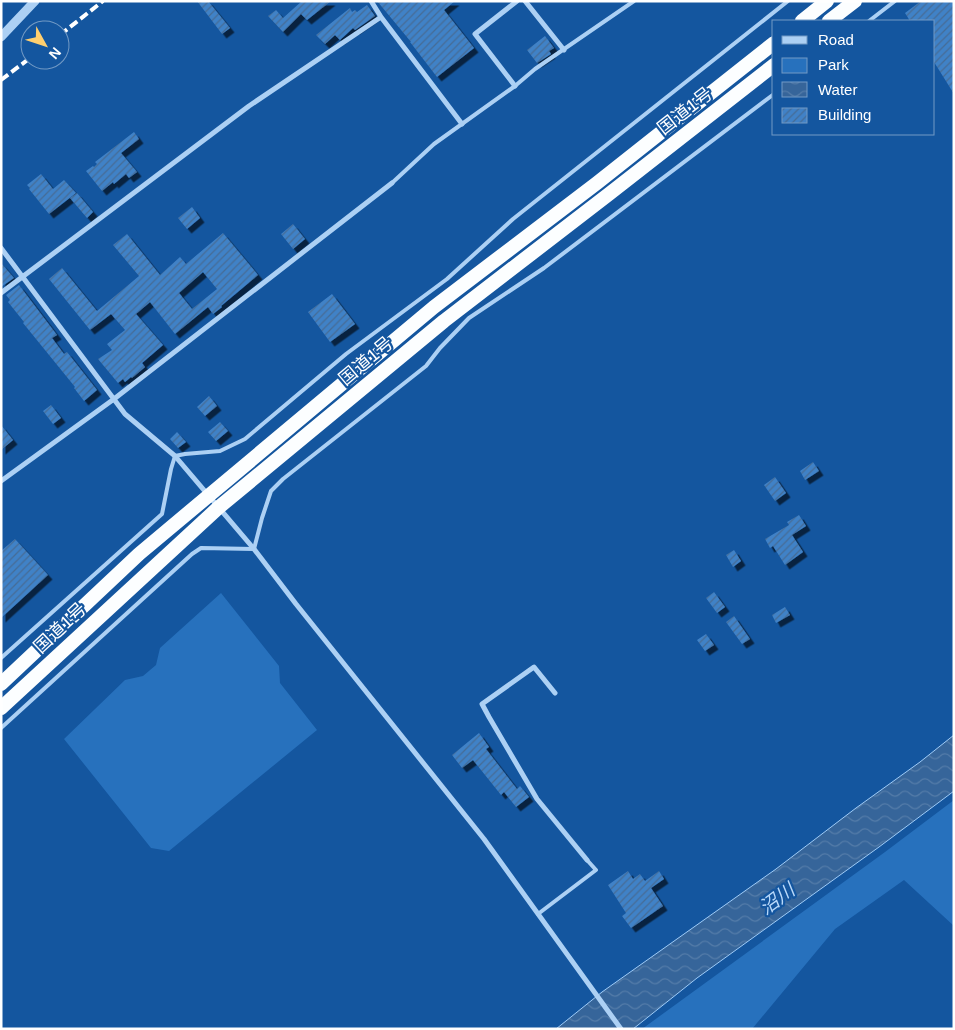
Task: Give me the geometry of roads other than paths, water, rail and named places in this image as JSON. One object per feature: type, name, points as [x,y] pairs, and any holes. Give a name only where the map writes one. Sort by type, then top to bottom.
[{"type":"highway","points":[[803,20],[827,1]]},
{"type":"highway","points":[[830,20],[855,1]]},
{"type":"highway","name":"国道1号","points":[[1,684],[139,554],[434,307],[772,45]]},
{"type":"highway","name":"国道1号","points":[[1,708],[218,508],[444,321],[772,67]]},
{"type":"street","points":[[3,33],[35,1]]},
{"type":"street","points":[[371,1],[462,124]]},
{"type":"street","points":[[515,86],[475,34],[517,1]]},
{"type":"street","points":[[525,1],[564,50]]},
{"type":"street","points":[[1,293],[249,106],[381,17]]},
{"type":"street","points":[[1,481],[114,399],[392,183]]},
{"type":"street","points":[[1,248],[125,414],[175,456],[208,495],[484,839],[621,1029]]},
{"type":"street","points":[[555,693],[534,667],[482,704],[537,799],[587,860]]},
{"type":"lane","points":[[392,183],[434,144],[515,86],[535,69],[634,1]]},
{"type":"lane","points":[[1,658],[162,514],[175,456],[220,452],[245,439],[346,354],[447,279],[513,219],[788,1]]},
{"type":"lane","points":[[870,20],[895,1]]},
{"type":"lane","points":[[1,728],[192,554],[201,548],[254,550],[271,491],[283,479],[426,366],[440,348],[469,318],[544,268],[772,96]]},
{"type":"lane","points":[[538,914],[596,870],[587,860]]},
{"type":"water","name":"沼川","points":[[954,735],[954,791],[697,978],[633,1029],[556,1029],[602,992],[776,869]]},
{"type":"railway","points":[[70,27],[103,1]]},
{"type":"railway","points":[[1,80],[20,66]]}]
